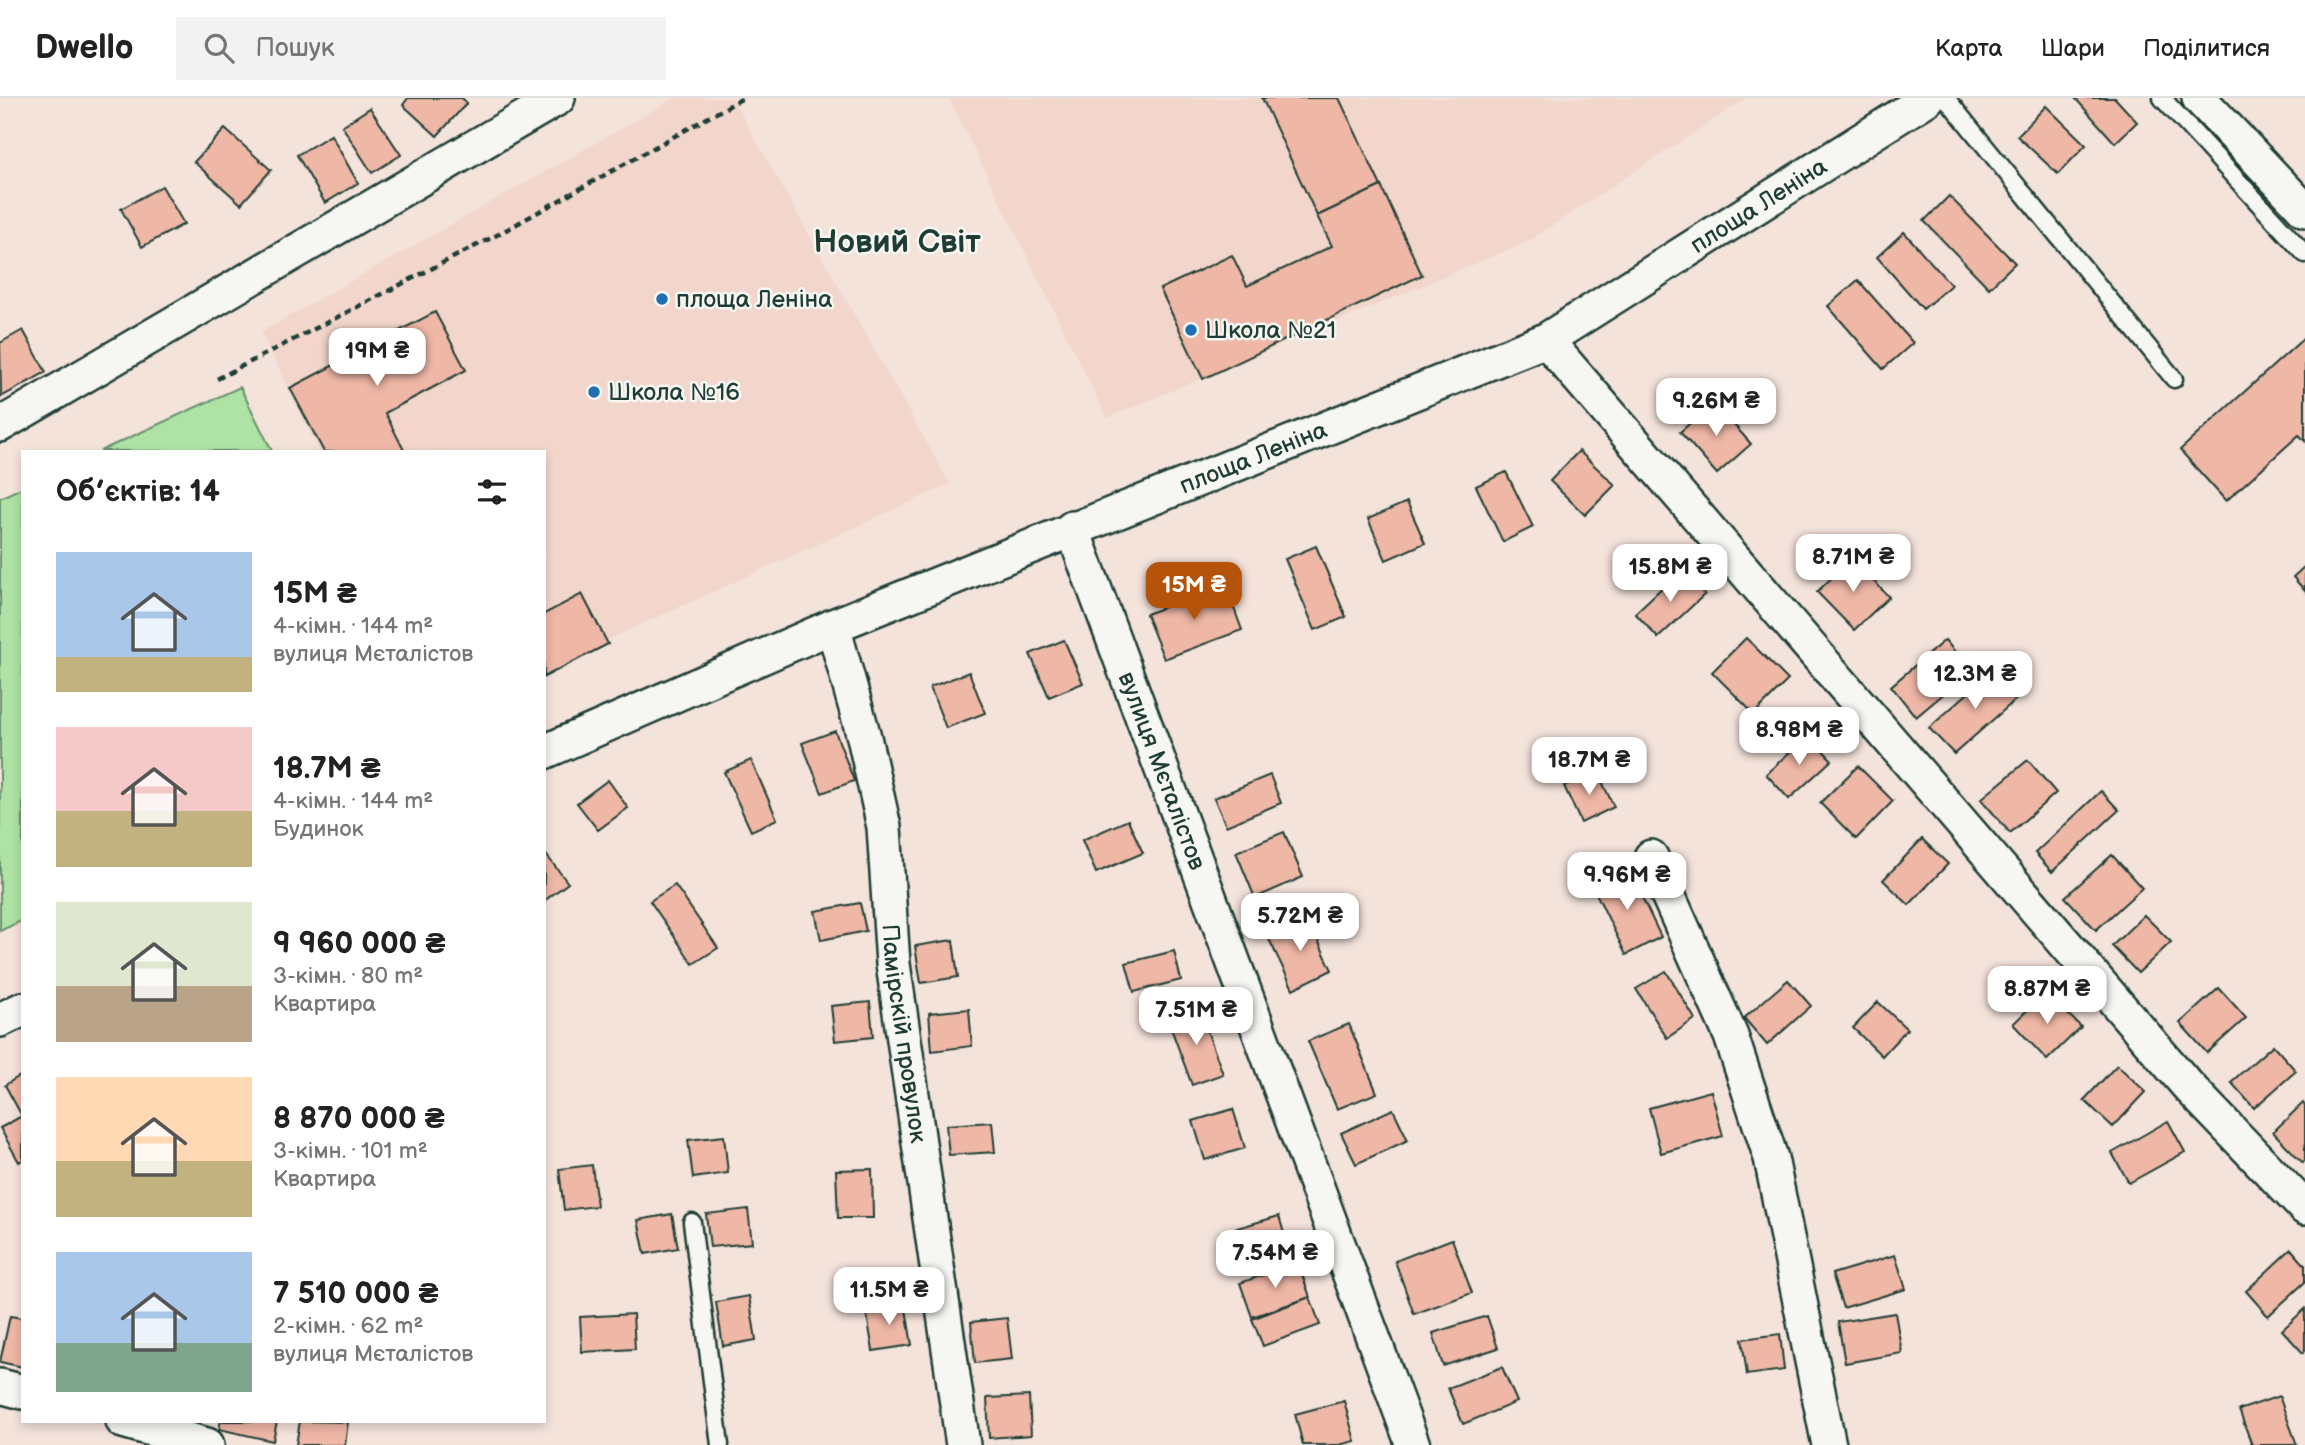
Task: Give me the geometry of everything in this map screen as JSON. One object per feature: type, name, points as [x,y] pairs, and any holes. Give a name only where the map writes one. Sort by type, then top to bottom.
[{"type":"street","points":[[0,425],[558,98]]},
{"type":"street","name":"площа Леніна","points":[[546,751],[833,626],[1546,340],[1928,98]]},
{"type":"street","points":[[2199,98],[2305,210]]},
{"type":"street","points":[[1546,340],[2188,1086],[2305,1208]]},
{"type":"street","name":"вулиця Мєталістов","points":[[1072,528],[1408,1443]]},
{"type":"street","name":"Памірскій провулок","points":[[833,626],[864,737],[884,827],[893,964],[963,1445]]},
{"type":"street","points":[[1651,856],[1731,1036],[1771,1158],[1829,1445]]},
{"type":"street","points":[[0,1020],[21,1010]]},
{"type":"street","points":[[0,1386],[21,1391]]},
{"type":"street","points":[[130,1423],[207,1445]]},
{"type":"lane","points":[[1946,98],[2174,379]]},
{"type":"lane","points":[[2162,98],[2305,254]]},
{"type":"lane","points":[[692,1222],[720,1445]]},
{"type":"path","points":[[217,379],[497,235],[743,98]]},
{"type":"shaded area","name":"Школа №16","points":[[675,98],[732,98],[950,484],[546,668],[546,450],[319,450],[261,332]]},
{"type":"shaded area","name":"Школа №21","points":[[949,98],[1747,98],[1529,241],[1107,418]]},
{"type":"green space","points":[[240,387],[272,450],[102,450]]},
{"type":"green space","points":[[21,488],[21,921],[0,931],[0,498]]},
{"type":"building","points":[[408,98],[462,98],[467,103],[437,136],[403,105]]},
{"type":"building","points":[[1262,98],[1339,98],[1381,186],[1317,216]]},
{"type":"building","points":[[2075,98],[2115,98],[2137,122],[2115,143]]},
{"type":"building","points":[[2046,106],[2086,145],[2058,174],[2017,136]]},
{"type":"building","points":[[370,108],[401,155],[372,173],[342,126]]},
{"type":"building","points":[[225,129],[271,170],[241,204],[194,162]]},
{"type":"building","points":[[331,135],[358,183],[325,203],[297,155]]},
{"type":"building","points":[[162,186],[184,224],[142,247],[121,209]]},
{"type":"building","points":[[1381,186],[1422,275],[1203,379],[1160,289],[1232,255],[1247,286],[1332,246],[1317,216]]},
{"type":"building","points":[[1949,196],[2015,263],[1989,288],[1924,221]]},
{"type":"building","points":[[1904,232],[1951,285],[1923,309],[1877,257]]},
{"type":"building","points":[[1858,280],[1913,343],[1883,369],[1828,306]]},
{"type":"building","points":[[435,312],[466,370],[385,413],[404,450],[323,450],[290,388]]},
{"type":"building","points":[[23,330],[46,372],[1,397],[0,343]]},
{"type":"building","points":[[2305,337],[2305,441],[2299,435],[2226,501],[2180,450]]},
{"type":"building","points":[[1714,402],[1751,444],[1717,474],[1680,432]]},
{"type":"building","points":[[1579,451],[1615,485],[1585,515],[1550,481]]},
{"type":"building","points":[[1506,472],[1533,527],[1503,542],[1476,486]]},
{"type":"building","points":[[1407,502],[1425,543],[1386,560],[1368,519]]},
{"type":"building","points":[[1316,546],[1346,617],[1315,630],[1285,559]]},
{"type":"building","points":[[1852,558],[1889,597],[1854,630],[1817,592]]},
{"type":"building","points":[[2305,566],[2305,591],[2293,577]]},
{"type":"building","points":[[1682,569],[1705,594],[1658,638],[1635,613]]},
{"type":"building","points":[[1225,584],[1242,630],[1164,659],[1146,614]]},
{"type":"building","points":[[582,594],[608,644],[546,676],[546,613]]},
{"type":"building","points":[[1746,638],[1788,680],[1754,714],[1712,672]]},
{"type":"building","points":[[1064,640],[1083,683],[1049,697],[1030,654]]},
{"type":"building","points":[[1945,640],[1971,671],[1916,717],[1891,686]]},
{"type":"building","points":[[1997,667],[2021,695],[1954,754],[1929,728]]},
{"type":"building","points":[[969,672],[985,713],[946,728],[930,687]]},
{"type":"building","points":[[835,731],[854,781],[822,793],[802,743]]},
{"type":"building","points":[[1808,735],[1832,760],[1789,799],[1766,774]]},
{"type":"building","points":[[751,760],[777,819],[751,831],[724,772]]},
{"type":"building","points":[[2028,760],[2056,793],[2010,833],[1981,799]]},
{"type":"building","points":[[1858,766],[1893,801],[1856,839],[1820,803]]},
{"type":"building","points":[[1597,771],[1614,807],[1581,823],[1564,786]]},
{"type":"building","points":[[1270,775],[1281,803],[1226,826],[1214,798]]},
{"type":"building","points":[[608,780],[628,808],[598,830],[577,803]]},
{"type":"building","points":[[2101,791],[2119,810],[2052,872],[2035,853]]},
{"type":"building","points":[[1128,820],[1143,853],[1096,873],[1082,840]]},
{"type":"building","points":[[1284,832],[1303,877],[1255,898],[1236,852]]},
{"type":"building","points":[[1922,839],[1948,864],[1909,905],[1883,880]]},
{"type":"building","points":[[546,855],[568,883],[546,900]]},
{"type":"building","points":[[2112,855],[2142,888],[2096,930],[2065,897]]},
{"type":"building","points":[[1629,870],[1661,937],[1626,955],[1593,887]]},
{"type":"building","points":[[675,885],[718,948],[693,964],[650,901]]},
{"type":"building","points":[[860,903],[866,931],[821,940],[815,911]]},
{"type":"building","points":[[2144,915],[2171,942],[2138,973],[2112,946]]},
{"type":"building","points":[[1307,917],[1332,970],[1293,989],[1267,935]]},
{"type":"building","points":[[953,940],[958,977],[921,983],[915,946]]},
{"type":"building","points":[[1174,951],[1181,980],[1134,992],[1126,963]]},
{"type":"building","points":[[1666,971],[1695,1019],[1667,1038],[1636,989]]},
{"type":"building","points":[[1788,980],[1811,1006],[1767,1045],[1744,1018]]},
{"type":"building","points":[[2219,988],[2246,1018],[2207,1053],[2180,1023]]},
{"type":"building","points":[[2046,992],[2081,1027],[2047,1060],[2013,1024]]},
{"type":"building","points":[[870,1002],[873,1037],[835,1041],[831,1006]]},
{"type":"building","points":[[1878,1002],[1907,1029],[1882,1056],[1853,1028]]},
{"type":"building","points":[[969,1009],[972,1046],[932,1051],[929,1013]]},
{"type":"building","points":[[1199,1009],[1223,1074],[1192,1085],[1168,1020]]},
{"type":"building","points":[[1349,1024],[1377,1093],[1337,1109],[1308,1041]]},
{"type":"building","points":[[2273,1045],[2296,1071],[2254,1108],[2231,1082]]},
{"type":"building","points":[[2117,1065],[2146,1092],[2113,1127],[2084,1100]]},
{"type":"building","points":[[21,1075],[21,1114],[5,1085]]},
{"type":"building","points":[[1711,1091],[1723,1136],[1661,1153],[1649,1108]]},
{"type":"building","points":[[2303,1103],[2305,1160],[2303,1163],[2273,1132]]},
{"type":"building","points":[[1233,1109],[1245,1148],[1205,1160],[1193,1121]]},
{"type":"building","points":[[1393,1109],[1408,1140],[1356,1164],[1341,1133]]},
{"type":"building","points":[[21,1117],[21,1161],[19,1162],[0,1128]]},
{"type":"building","points":[[2168,1121],[2185,1152],[2129,1183],[2112,1153]]},
{"type":"building","points":[[992,1122],[995,1152],[949,1155],[946,1125]]},
{"type":"building","points":[[724,1136],[728,1173],[693,1178],[688,1140]]},
{"type":"building","points":[[592,1165],[597,1206],[564,1210],[559,1169]]},
{"type":"building","points":[[872,1169],[873,1218],[838,1218],[836,1170]]},
{"type":"building","points":[[748,1209],[752,1243],[710,1247],[706,1214]]},
{"type":"building","points":[[672,1214],[678,1248],[645,1254],[638,1220]]},
{"type":"building","points":[[1279,1216],[1287,1244],[1228,1261],[1220,1233]]},
{"type":"building","points":[[1452,1239],[1472,1293],[1414,1314],[1395,1261]]},
{"type":"building","points":[[2291,1249],[2305,1265],[2305,1282],[2268,1316],[2246,1291]]},
{"type":"building","points":[[1895,1255],[1906,1289],[1843,1308],[1832,1274]]},
{"type":"building","points":[[1298,1263],[1310,1297],[1252,1317],[1240,1283]]},
{"type":"building","points":[[749,1296],[756,1340],[723,1346],[716,1302]]},
{"type":"building","points":[[1310,1297],[1320,1325],[1263,1346],[1252,1319]]},
{"type":"building","points":[[905,1303],[912,1345],[873,1351],[866,1309]]},
{"type":"building","points":[[2305,1309],[2305,1351],[2303,1353],[2282,1330]]},
{"type":"building","points":[[1895,1313],[1902,1353],[1845,1363],[1838,1322]]},
{"type":"building","points":[[633,1314],[635,1349],[582,1352],[580,1317]]},
{"type":"building","points":[[10,1316],[21,1318],[21,1367],[0,1362]]},
{"type":"building","points":[[1487,1316],[1498,1348],[1443,1366],[1433,1333]]},
{"type":"building","points":[[1007,1318],[1012,1359],[975,1363],[971,1322]]},
{"type":"building","points":[[1780,1334],[1784,1370],[1747,1375],[1742,1339]]},
{"type":"building","points":[[1502,1367],[1517,1402],[1463,1424],[1448,1388]]},
{"type":"building","points":[[1029,1396],[1031,1435],[989,1438],[987,1398]]},
{"type":"building","points":[[2279,1396],[2297,1445],[2252,1445],[2239,1410]]},
{"type":"building","points":[[1344,1401],[1355,1441],[1339,1445],[1303,1445],[1295,1414]]},
{"type":"building","points":[[220,1423],[277,1423],[273,1441],[219,1429]]},
{"type":"building","points":[[300,1423],[348,1423],[345,1445],[296,1445]]},
{"type":"place","name":"площа Леніна","points":[[662,299]]},
{"type":"place","name":"Школа №21","points":[[1191,330]]},
{"type":"place","name":"Школа №16","points":[[594,392]]},
{"type":"district","name":"Новий Світ","points":[[897,241]]}]
